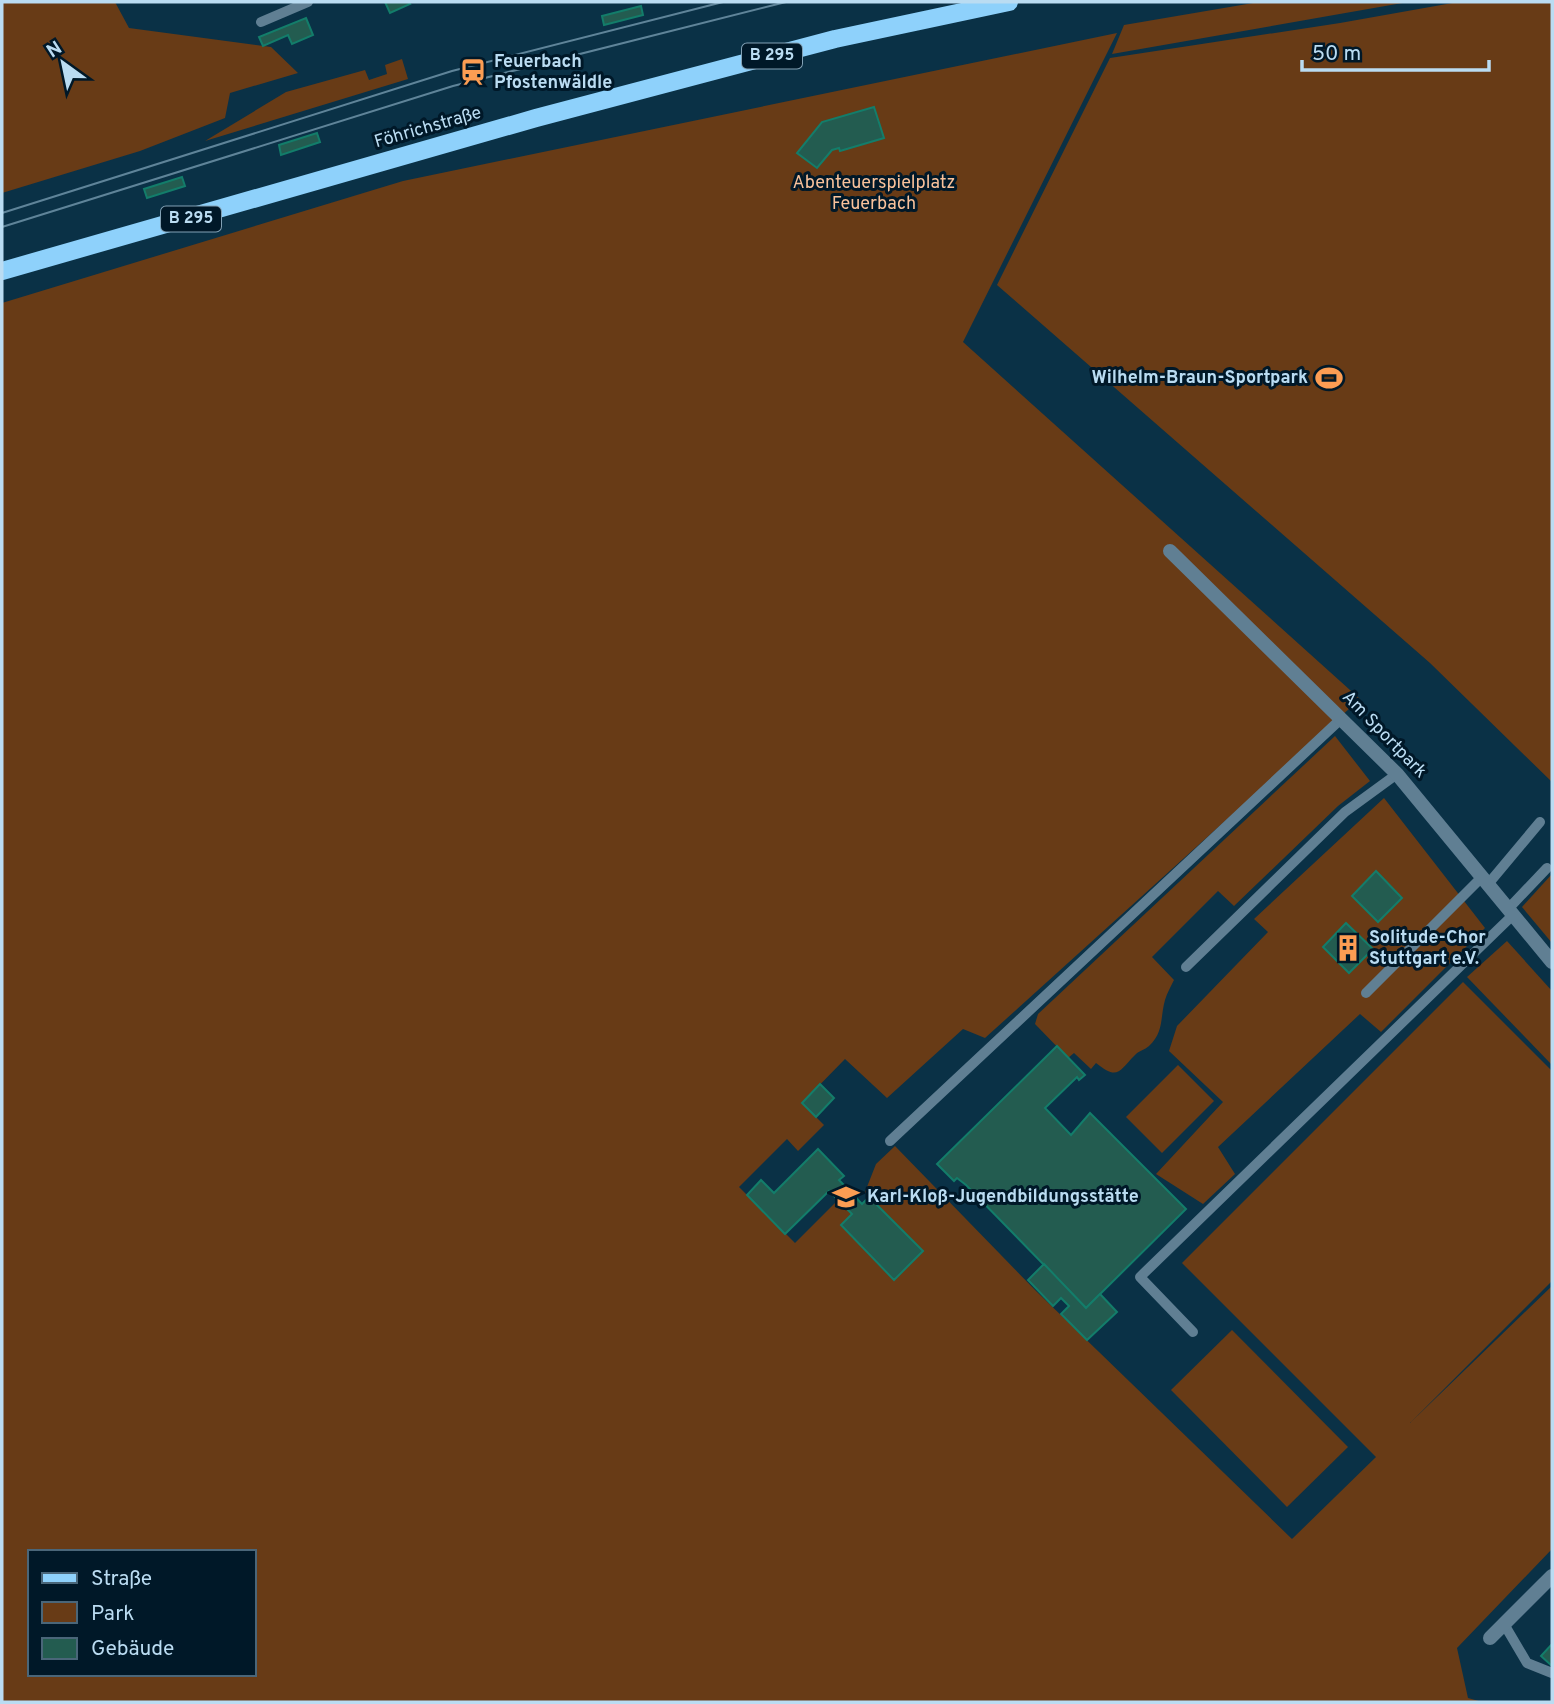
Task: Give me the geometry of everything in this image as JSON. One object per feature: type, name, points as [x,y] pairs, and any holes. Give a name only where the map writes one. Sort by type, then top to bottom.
[{"type":"main road","name":"Föhrichstraße","points":[[35,264],[536,118],[835,39],[1009,2]]},
{"type":"main road","name":"B 295","points":[[2,271],[35,264]]},
{"type":"main road","name":"B 295","points":[[2,278],[35,264]]},
{"type":"street","name":"Am Sportpark","points":[[1170,551],[1397,774],[1552,962]]},
{"type":"street","points":[[1490,1638],[1552,1576]]},
{"type":"lane","points":[[261,22],[308,2]]},
{"type":"lane","points":[[890,1141],[1342,718]]},
{"type":"lane","points":[[1186,967],[1345,812],[1397,774]]},
{"type":"lane","points":[[1366,993],[1486,879],[1540,822]]},
{"type":"lane","points":[[1193,1332],[1140,1277],[1511,911],[1547,868]]},
{"type":"lane","points":[[1504,1624],[1527,1663],[1552,1673]]},
{"type":"green space","points":[[2,2],[115,2],[129,28],[271,47],[298,73],[230,93],[225,118],[140,151],[2,193]]},
{"type":"green space","points":[[1259,2],[1408,2],[1112,54],[1124,25]]},
{"type":"green space","name":"Wilhelm-Braun-Sportpark","points":[[1458,2],[1552,2],[1552,782],[1430,663],[997,285],[1110,58]]},
{"type":"green space","name":"Abenteuerspielplatz Feuerbach","points":[[1117,33],[963,342],[1360,699],[985,1038],[963,1029],[887,1098],[845,1059],[802,1103],[824,1125],[798,1151],[787,1139],[739,1187],[795,1243],[838,1200],[852,1214],[841,1226],[895,1279],[923,1251],[865,1192],[876,1164],[895,1146],[1036,1291],[1292,1539],[1376,1457],[1182,1263],[1463,982],[1552,1071],[1552,1281],[1410,1423],[1552,1286],[1552,1549],[1457,1648],[1468,1698],[1482,1702],[2,1702],[2,303],[403,181]]},
{"type":"green space","points":[[402,59],[408,79],[205,141],[286,92],[365,70],[369,80],[387,74],[385,65]]},
{"type":"green space","points":[[1335,736],[1370,781],[1338,806],[1234,906],[1218,891],[1152,957],[1174,980],[1165,1000],[1159,1030],[1149,1046],[1114,1073],[1096,1063],[1091,1069],[1074,1053],[1068,1058],[1035,1024],[1038,1014]]},
{"type":"green space","points":[[1384,798],[1485,928],[1381,1032],[1360,1014],[1218,1147],[1235,1174],[1203,1204],[1156,1174],[1223,1102],[1169,1051],[1177,1026],[1268,932],[1254,919]]},
{"type":"green space","points":[[1552,874],[1552,943],[1522,907]]},
{"type":"green space","points":[[1507,941],[1552,991],[1552,1065],[1467,977]]},
{"type":"green space","points":[[1178,1065],[1214,1101],[1162,1153],[1126,1117]]},
{"type":"green space","points":[[1232,1330],[1348,1447],[1287,1507],[1171,1390]]},
{"type":"building","points":[[385,2],[408,2],[410,4],[390,13]]},
{"type":"building","points":[[641,6],[643,15],[604,25],[602,16]]},
{"type":"building","points":[[306,18],[313,35],[292,44],[288,35],[263,46],[259,37]]},
{"type":"building","points":[[874,107],[884,138],[840,151],[839,148],[832,150],[817,168],[797,153],[822,122]]},
{"type":"building","points":[[317,133],[320,142],[281,155],[279,145]]},
{"type":"building","points":[[182,177],[185,186],[147,198],[144,189]]},
{"type":"building","points":[[1376,871],[1402,898],[1378,922],[1352,896]]},
{"type":"building","name":"Solitude-Chor Stuttgart e.V.","points":[[1346,923],[1373,949],[1349,973],[1323,947]]},
{"type":"building","points":[[1057,1046],[1085,1075],[1079,1080],[1077,1077],[1045,1108],[1071,1135],[1090,1113],[1186,1209],[1086,1308],[966,1185],[957,1178],[954,1181],[937,1164]]},
{"type":"building","points":[[820,1084],[834,1098],[816,1117],[802,1103]]},
{"type":"building","points":[[818,1149],[844,1176],[839,1180],[862,1204],[869,1197],[923,1251],[894,1280],[841,1225],[852,1214],[829,1191],[785,1234],[747,1195],[761,1180],[774,1193]]},
{"type":"building","points":[[1044,1264],[1086,1308],[1100,1294],[1117,1312],[1087,1340],[1061,1314],[1069,1306],[1061,1298],[1053,1306],[1028,1280]]},
{"type":"building","points":[[1552,1644],[1552,1666],[1541,1656]]},
{"type":"tram line","points":[[2,213],[452,71],[723,2]]},
{"type":"tram line","points":[[2,227],[453,86],[786,2]]},
{"type":"place","name":"Feuerbach Pfostenwäldle","points":[[473,72]]},
{"type":"place","name":"Wilhelm-Braun-Sportpark","points":[[1329,378]]},
{"type":"place","name":"Solitude-Chor Stuttgart e.V.","points":[[1348,948]]},
{"type":"place","name":"Karl-Kloß-Jugendbildungsstätte","points":[[846,1197]]}]
